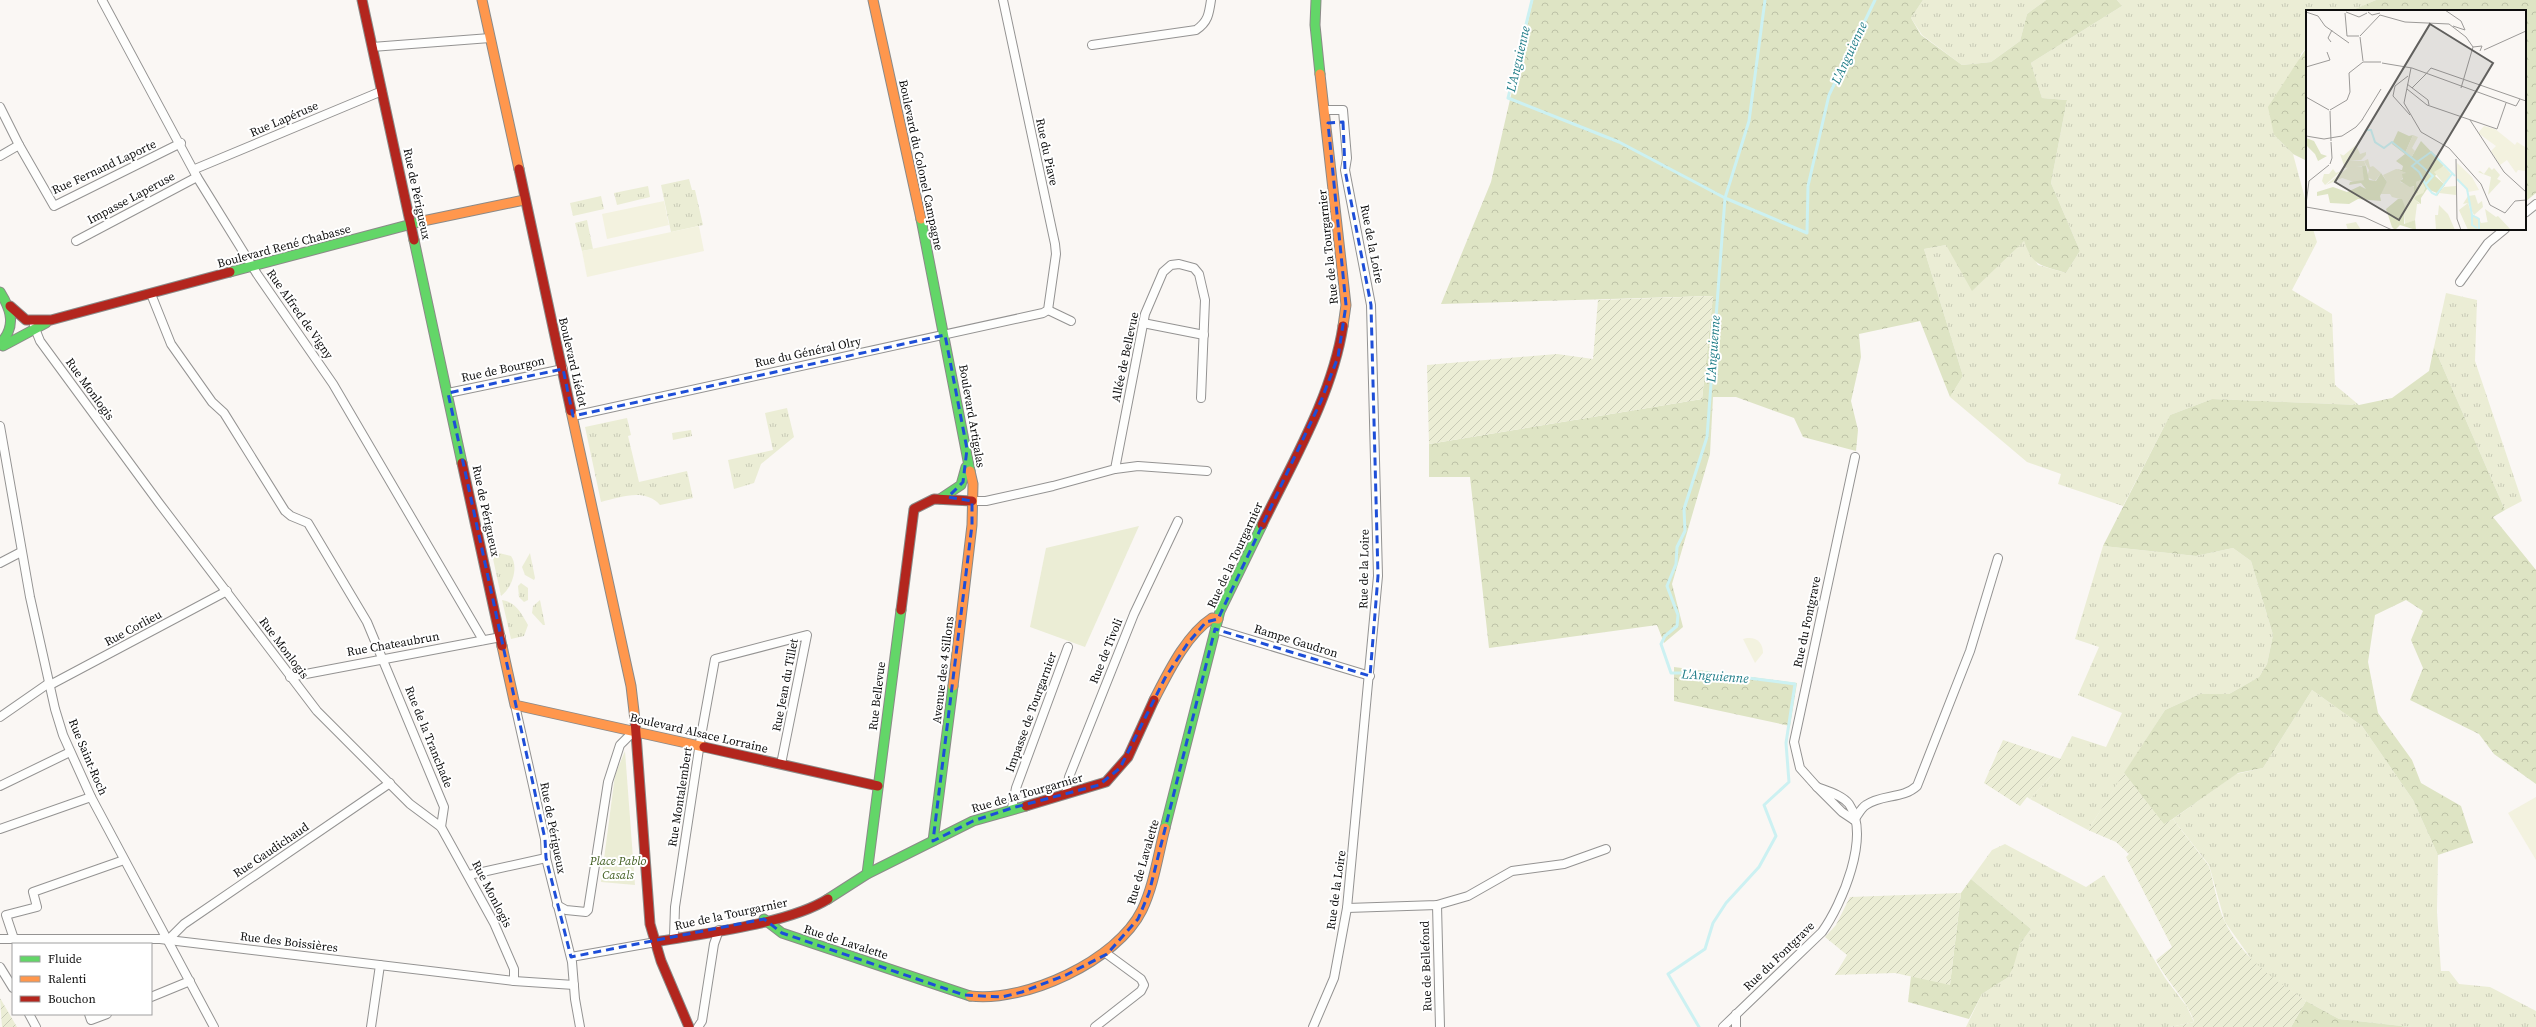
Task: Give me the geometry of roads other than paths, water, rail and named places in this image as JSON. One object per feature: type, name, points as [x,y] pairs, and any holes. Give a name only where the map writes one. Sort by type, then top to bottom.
[{"type":"street","name":"Rue Alfred de Vigny","points":[[102,0],[196,173],[253,266],[333,384],[483,640]]},
{"type":"street","name":"Rue de Périgueux","points":[[362,0],[545,839],[546,858],[571,957],[580,1027]]},
{"type":"street","name":"Boulevard Liédot","points":[[482,0],[524,200],[573,416],[631,686],[635,710],[634,731],[647,908],[661,961],[689,1027]]},
{"type":"street","name":"Boulevard du Colonel Campagne","points":[[873,0],[945,335]]},
{"type":"street","name":"Rue du Piave","points":[[1003,0],[1055,244],[1056,254],[1048,310]]},
{"type":"street","points":[[1092,45],[1196,30],[1204,25],[1208,18],[1211,0]]},
{"type":"street","name":"Rue de la Tourgarnier","points":[[656,942],[744,926],[764,919],[812,909],[867,874],[973,821],[1012,808],[1099,785],[1116,774],[1178,658],[1206,622],[1212,618],[1218,619],[1229,592],[1321,401],[1338,357],[1346,305],[1328,123],[1315,25],[1316,0]]},
{"type":"street","points":[[372,47],[490,38]]},
{"type":"street","name":"Rue Lapéruse","points":[[196,173],[382,91]]},
{"type":"street","name":"Rue Fernand Laporte","points":[[0,107],[19,145],[54,206],[181,143]]},
{"type":"street","name":"Rue de la Loire","points":[[1313,1027],[1334,978],[1347,908],[1370,676],[1378,576],[1371,306],[1345,170],[1347,158],[1343,110],[1326,110]]},
{"type":"street","points":[[1328,123],[1343,122]]},
{"type":"street","points":[[0,156],[19,145]]},
{"type":"street","name":"Impasse Laperuse","points":[[76,241],[196,173]]},
{"type":"street","name":"Boulevard René Chabasse","points":[[0,348],[34,325],[51,320],[411,224],[524,200]]},
{"type":"street","points":[[2526,212],[2536,204]]},
{"type":"street","points":[[2460,282],[2488,243],[2504,230]]},
{"type":"street","name":"Allée de Bellevue","points":[[1115,469],[1143,323],[1163,272],[1171,265],[1187,264],[1199,274],[1205,300],[1201,398]]},
{"type":"street","points":[[0,292],[18,315],[34,325]]},
{"type":"street","name":"Rue de la Tranchade","points":[[152,294],[172,344],[212,402],[224,413],[285,511],[291,516],[308,523],[367,622],[444,807],[442,827]]},
{"type":"street","points":[[0,344],[6,339],[12,327],[13,316],[10,306]]},
{"type":"street","points":[[1048,310],[1071,321]]},
{"type":"street","name":"Rue du Général Olry","points":[[573,416],[945,335],[1043,313],[1048,310]]},
{"type":"street","points":[[1143,323],[1204,335]]},
{"type":"street","name":"Rue Monlogis","points":[[34,325],[47,350],[290,677],[317,711],[425,817],[442,827],[469,875],[497,930],[514,969],[514,981]]},
{"type":"street","name":"Boulevard Artigalas","points":[[945,335],[967,450],[972,484],[972,501]]},
{"type":"street","name":"Rue de Bourgon","points":[[448,393],[562,369]]},
{"type":"street","name":"Rue Saint-Roch","points":[[0,426],[21,552],[55,710],[70,752],[91,797],[214,1027]]},
{"type":"street","points":[[940,499],[963,482],[967,450]]},
{"type":"street","name":"Rue du Fontgrave","points":[[1723,1027],[1822,932],[1832,918],[1846,887],[1857,844],[1854,820],[1850,806],[1844,799],[1817,787],[1804,776],[1800,768],[1794,742],[1854,457]]},
{"type":"street","points":[[940,499],[986,501],[1045,488],[1115,469],[1138,466],[1207,471]]},
{"type":"street","name":"Rue Bellevue","points":[[867,874],[911,521],[914,508],[919,503],[940,499]]},
{"type":"street","name":"Avenue des 4 Sillons","points":[[933,841],[972,525],[972,501]]},
{"type":"street","name":"Rue de Tivoli","points":[[1066,794],[1069,777],[1134,614],[1178,521]]},
{"type":"street","points":[[0,563],[21,552]]},
{"type":"street","points":[[1854,820],[1865,806],[1875,800],[1905,794],[1917,786],[1970,651],[1998,558]]},
{"type":"street","name":"Rue Corlieu","points":[[0,717],[50,684],[227,592]]},
{"type":"street","name":"Rue de Lavalette","points":[[764,919],[782,933],[964,995],[983,998],[1002,997],[1022,992],[1066,975],[1107,954],[1126,936],[1145,904],[1218,619]]},
{"type":"street","name":"Rampe Gaudron","points":[[1216,629],[1370,676]]},
{"type":"street","name":"Rue Montalembert","points":[[674,938],[676,908],[700,745],[715,659],[807,635]]},
{"type":"street","name":"Rue Jean du Tillet","points":[[781,764],[807,635]]},
{"type":"street","name":"Rue Chateaubrun","points":[[290,677],[383,658],[501,637]]},
{"type":"street","name":"Impasse de Tourgarnier","points":[[1012,808],[1016,788],[1068,647]]},
{"type":"street","name":"Boulevard Alsace Lorraine","points":[[515,705],[700,745],[878,786]]},
{"type":"street","points":[[557,905],[575,912],[586,912],[588,910],[609,776],[620,745],[634,731]]},
{"type":"street","points":[[0,786],[70,752]]},
{"type":"street","name":"Rue Gaudichaud","points":[[168,940],[184,924],[390,784]]},
{"type":"street","points":[[0,829],[91,797]]},
{"type":"street","points":[[1347,908],[1437,905],[1468,896],[1512,871],[1564,864],[1606,849]]},
{"type":"street","points":[[469,875],[546,858]]},
{"type":"street","points":[[14,940],[6,915],[36,906],[33,892],[124,860]]},
{"type":"street","name":"Rue de Bellefond","points":[[1437,905],[1440,1027]]},
{"type":"street","points":[[744,926],[782,933]]},
{"type":"street","points":[[698,1027],[702,1021],[714,944],[719,930]]},
{"type":"street","name":"Rue des Boissières","points":[[0,939],[77,942],[168,940],[514,981],[574,985]]},
{"type":"street","points":[[571,957],[656,942]]},
{"type":"street","points":[[1095,1027],[1141,991],[1144,985],[1141,979],[1107,954]]},
{"type":"street","points":[[371,1027],[380,965]]},
{"type":"street","points":[[0,967],[12,986]]},
{"type":"street","points":[[152,997],[190,981]]},
{"type":"street","points":[[1736,1014],[1736,1027]]},
{"type":"street","points":[[29,1015],[36,1027]]},
{"type":"street","points":[[89,1015],[90,1020],[104,1015]]},
{"type":"waterway","name":"L'Anguienne","points":[[1532,0],[1508,98],[1619,142],[1725,198],[1707,437],[1684,509],[1685,531],[1677,547],[1676,564],[1667,586],[1678,615],[1677,626],[1665,636],[1661,644],[1671,673],[1708,673],[1795,684],[1786,743],[1789,782],[1764,805],[1776,836],[1759,867],[1726,903],[1713,923],[1705,949],[1668,974],[1699,1027]]},
{"type":"waterway","name":"L'Anguienne","points":[[1765,0],[1749,121],[1725,198],[1807,233],[1808,186],[1829,95],[1875,0]]},
{"type":"park label","name":"Place Pablo Casals","points":[[618,868]]}]
